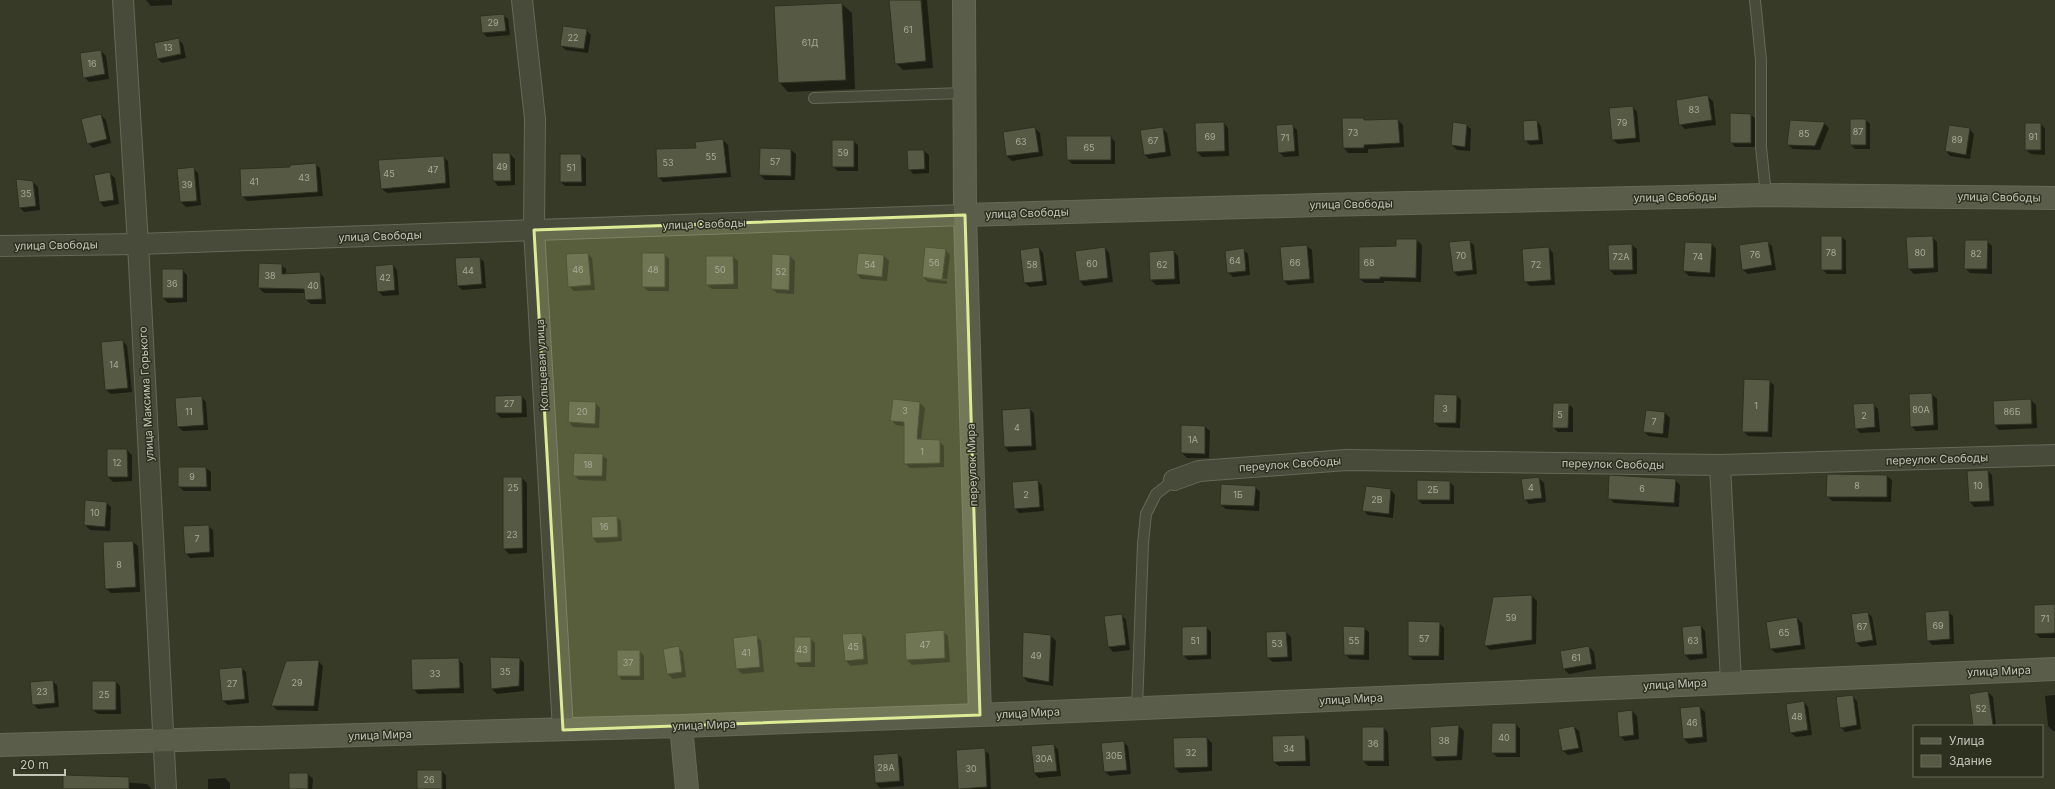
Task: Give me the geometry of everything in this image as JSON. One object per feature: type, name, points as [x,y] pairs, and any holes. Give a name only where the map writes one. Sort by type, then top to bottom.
[{"type":"street","name":"улица Максима Горького","points":[[122,0],[138,244],[166,789]]},
{"type":"street","name":"Кольцевая улица","points":[[522,0],[535,120],[534,230],[563,730]]},
{"type":"street","name":"переулок Мира","points":[[964,0],[966,215],[980,716]]},
{"type":"street","name":"улица Свободы","points":[[0,246],[138,244],[966,215],[1312,205],[1766,195],[2055,198]]},
{"type":"street","name":"переулок Свободы","points":[[1174,480],[1199,471],[1346,460],[1720,465],[2055,455]]},
{"type":"street","points":[[1720,465],[1731,682]]},
{"type":"street","name":"улица Мира","points":[[0,745],[563,730],[980,716],[2055,669]]},
{"type":"street","points":[[681,726],[687,789]]},
{"type":"lane","points":[[1755,0],[1761,60],[1761,147],[1766,195]]},
{"type":"lane","points":[[814,98],[964,93]]},
{"type":"lane","points":[[1137,708],[1143,543],[1146,514],[1156,494],[1174,480]]},
{"type":"highlighted area","points":[[965,215],[980,715],[563,730],[534,230]]},
{"type":"building","points":[[889,0],[921,0],[926,61],[895,64]]},
{"type":"building","points":[[842,3],[846,80],[778,83],[774,6]]},
{"type":"building","points":[[504,14],[506,31],[482,33],[480,16]]},
{"type":"building","points":[[563,26],[587,29],[584,49],[560,46]]},
{"type":"building","points":[[179,38],[181,54],[157,59],[154,43]]},
{"type":"building","points":[[101,50],[105,74],[83,78],[80,53]]},
{"type":"building","points":[[1708,95],[1712,120],[1679,125],[1676,100]]},
{"type":"building","points":[[1633,106],[1636,138],[1612,140],[1609,108]]},
{"type":"building","points":[[1730,113],[1751,114],[1751,143],[1730,143]]},
{"type":"building","points":[[101,114],[107,139],[87,144],[81,119]]},
{"type":"building","points":[[1342,118],[1364,118],[1364,120],[1398,119],[1400,143],[1364,145],[1364,148],[1343,148]]},
{"type":"building","points":[[1850,119],[1866,119],[1866,145],[1850,145]]},
{"type":"building","points":[[1537,120],[1539,140],[1524,141],[1523,121]]},
{"type":"building","points":[[1790,120],[1825,122],[1815,146],[1787,145]]},
{"type":"building","points":[[1224,122],[1225,151],[1196,152],[1195,123]]},
{"type":"building","points":[[1453,122],[1467,124],[1465,147],[1451,145]]},
{"type":"building","points":[[2025,123],[2041,123],[2041,150],[2025,150]]},
{"type":"building","points":[[1293,124],[1295,151],[1278,153],[1276,125]]},
{"type":"building","points":[[1949,125],[1970,128],[1966,155],[1945,151]]},
{"type":"building","points":[[1035,127],[1039,152],[1006,156],[1003,132]]},
{"type":"building","points":[[1163,127],[1166,152],[1144,155],[1140,130]]},
{"type":"building","points":[[1066,136],[1111,136],[1111,160],[1067,160]]},
{"type":"building","points":[[723,139],[727,173],[657,178],[656,149],[696,148],[695,142]]},
{"type":"building","points":[[832,140],[854,140],[854,167],[832,167]]},
{"type":"building","points":[[760,148],[791,149],[791,176],[759,175]]},
{"type":"building","points":[[907,150],[924,150],[925,169],[908,170]]},
{"type":"building","points":[[492,153],[510,153],[511,181],[493,181]]},
{"type":"building","points":[[560,154],[581,154],[582,182],[560,182]]},
{"type":"building","points":[[444,156],[446,183],[381,189],[378,160]]},
{"type":"building","points":[[316,163],[318,192],[241,197],[240,169],[290,167],[290,165]]},
{"type":"building","points":[[194,167],[197,201],[180,202],[177,169]]},
{"type":"building","points":[[110,172],[114,200],[99,202],[94,175]]},
{"type":"building","points":[[16,179],[33,181],[36,206],[19,208]]},
{"type":"building","points":[[1821,236],[1842,236],[1842,270],[1821,270]]},
{"type":"building","points":[[1933,236],[1934,268],[1908,269],[1906,237]]},
{"type":"building","points":[[1396,239],[1417,239],[1416,278],[1380,277],[1380,279],[1359,279],[1359,247],[1396,246]]},
{"type":"building","points":[[1470,240],[1473,270],[1453,272],[1449,242]]},
{"type":"building","points":[[1965,240],[1988,240],[1987,269],[1964,269]]},
{"type":"building","points":[[1768,241],[1772,265],[1742,270],[1739,245]]},
{"type":"building","points":[[1685,242],[1712,243],[1710,273],[1683,271]]},
{"type":"building","points":[[1632,244],[1633,270],[1609,270],[1608,245]]},
{"type":"building","points":[[1307,245],[1310,279],[1283,281],[1280,247]]},
{"type":"building","points":[[925,247],[946,249],[942,280],[922,277]]},
{"type":"building","points":[[1039,247],[1043,281],[1024,283],[1020,250]]},
{"type":"building","points":[[1105,247],[1108,278],[1079,281],[1075,251]]},
{"type":"building","points":[[1549,247],[1551,280],[1524,282],[1522,249]]},
{"type":"building","points":[[1244,248],[1246,271],[1227,273],[1225,251]]},
{"type":"building","points":[[1174,250],[1175,279],[1150,280],[1149,252]]},
{"type":"building","points":[[588,253],[591,285],[568,287],[566,254]]},
{"type":"building","points":[[642,253],[665,253],[665,287],[642,287]]},
{"type":"building","points":[[858,253],[884,255],[882,277],[856,274]]},
{"type":"building","points":[[772,254],[790,255],[789,290],[771,289]]},
{"type":"building","points":[[706,256],[733,256],[734,284],[706,285]]},
{"type":"building","points":[[480,257],[482,284],[457,286],[455,258]]},
{"type":"building","points":[[259,263],[282,264],[282,274],[320,272],[322,299],[305,300],[304,289],[258,288]]},
{"type":"building","points":[[393,264],[395,290],[377,292],[375,266]]},
{"type":"building","points":[[162,269],[183,269],[183,298],[162,298]]},
{"type":"building","points":[[123,340],[128,388],[105,390],[101,342]]},
{"type":"building","points":[[1744,379],[1770,380],[1768,432],[1742,432]]},
{"type":"building","points":[[1932,393],[1934,425],[1910,427],[1909,394]]},
{"type":"building","points":[[1434,394],[1457,395],[1456,423],[1433,423]]},
{"type":"building","points":[[522,395],[522,413],[495,413],[495,396]]},
{"type":"building","points":[[202,396],[204,425],[177,427],[175,398]]},
{"type":"building","points":[[893,399],[920,402],[917,439],[940,440],[940,463],[904,464],[904,422],[890,421]]},
{"type":"building","points":[[2031,399],[2032,424],[1994,425],[1993,401]]},
{"type":"building","points":[[569,401],[596,402],[595,424],[568,422]]},
{"type":"building","points":[[1553,403],[1569,403],[1568,428],[1552,428]]},
{"type":"building","points":[[1874,403],[1875,427],[1855,429],[1853,404]]},
{"type":"building","points":[[1030,408],[1032,446],[1004,447],[1002,410]]},
{"type":"building","points":[[1646,410],[1665,412],[1663,434],[1643,432]]},
{"type":"building","points":[[1181,425],[1205,426],[1205,454],[1181,453]]},
{"type":"building","points":[[107,449],[127,449],[128,477],[107,477]]},
{"type":"building","points":[[574,453],[603,454],[602,476],[573,476]]},
{"type":"building","points":[[178,467],[206,467],[207,487],[178,487]]},
{"type":"building","points":[[1988,470],[1990,501],[1969,502],[1967,471]]},
{"type":"building","points":[[1827,474],[1887,475],[1887,497],[1826,497]]},
{"type":"building","points":[[1609,475],[1676,479],[1674,503],[1608,499]]},
{"type":"building","points":[[503,477],[522,477],[523,548],[503,549]]},
{"type":"building","points":[[1539,477],[1542,498],[1524,500],[1521,479]]},
{"type":"building","points":[[1038,480],[1040,507],[1014,509],[1012,482]]},
{"type":"building","points":[[1417,480],[1450,481],[1450,500],[1417,500]]},
{"type":"building","points":[[1221,484],[1256,486],[1254,506],[1220,505]]},
{"type":"building","points":[[1366,486],[1391,489],[1389,514],[1362,511]]},
{"type":"building","points":[[85,500],[107,502],[105,527],[84,525]]},
{"type":"building","points":[[617,516],[618,537],[592,538],[591,517]]},
{"type":"building","points":[[209,525],[210,552],[185,554],[183,526]]},
{"type":"building","points":[[133,541],[136,587],[105,589],[103,542]]},
{"type":"building","points":[[1532,595],[1532,640],[1484,646],[1493,597]]},
{"type":"building","points":[[2055,604],[2055,633],[2034,634],[2034,605]]},
{"type":"building","points":[[1949,610],[1950,639],[1927,641],[1925,612]]},
{"type":"building","points":[[1868,612],[1873,640],[1855,643],[1851,614]]},
{"type":"building","points":[[1122,614],[1126,645],[1108,647],[1104,616]]},
{"type":"building","points":[[1797,617],[1801,645],[1770,649],[1766,622]]},
{"type":"building","points":[[1408,621],[1440,622],[1439,656],[1408,656]]},
{"type":"building","points":[[1701,625],[1703,654],[1684,655],[1682,627]]},
{"type":"building","points":[[1207,626],[1207,655],[1182,656],[1182,627]]},
{"type":"building","points":[[1343,626],[1365,627],[1364,655],[1344,655]]},
{"type":"building","points":[[944,630],[945,658],[906,660],[905,633]]},
{"type":"building","points":[[1286,631],[1288,657],[1267,658],[1266,632]]},
{"type":"building","points":[[1023,632],[1051,635],[1049,682],[1022,677]]},
{"type":"building","points":[[862,633],[864,659],[845,661],[842,634]]},
{"type":"building","points":[[757,635],[760,667],[736,669],[733,638]]},
{"type":"building","points":[[794,637],[811,637],[811,662],[794,663]]},
{"type":"building","points":[[679,646],[682,672],[667,674],[663,649]]},
{"type":"building","points":[[1589,646],[1592,664],[1563,669],[1560,651]]},
{"type":"building","points":[[617,650],[640,650],[640,676],[617,676]]},
{"type":"building","points":[[490,657],[520,658],[519,686],[491,689]]},
{"type":"building","points":[[459,658],[460,688],[412,690],[411,659]]},
{"type":"building","points":[[319,660],[314,706],[271,706],[286,661]]},
{"type":"building","points":[[242,667],[245,699],[222,701],[219,669]]},
{"type":"building","points":[[53,680],[55,703],[32,705],[30,682]]},
{"type":"building","points":[[92,681],[116,681],[116,710],[92,710]]},
{"type":"building","points":[[1988,691],[1993,725],[1973,725],[1969,694]]},
{"type":"building","points":[[1853,695],[1857,725],[1840,728],[1836,697]]},
{"type":"building","points":[[1804,701],[1808,730],[1790,733],[1786,704]]},
{"type":"building","points":[[1700,706],[1703,737],[1683,739],[1680,708]]},
{"type":"building","points":[[1632,710],[1634,735],[1619,737],[1617,712]]},
{"type":"building","points":[[1492,723],[1516,723],[1516,753],[1491,753]]},
{"type":"building","points":[[1459,725],[1457,756],[1431,757],[1430,727]]},
{"type":"building","points":[[1574,726],[1579,748],[1562,751],[1558,729]]},
{"type":"building","points":[[1362,727],[1384,727],[1384,761],[1362,761]]},
{"type":"building","points":[[1305,735],[1306,761],[1273,762],[1272,736]]},
{"type":"building","points":[[1207,737],[1208,767],[1174,768],[1173,738]]},
{"type":"building","points":[[1124,741],[1127,770],[1104,772],[1101,743]]},
{"type":"building","points":[[1054,744],[1057,771],[1034,773],[1031,746]]},
{"type":"building","points":[[985,748],[987,787],[958,789],[956,750]]},
{"type":"building","points":[[898,753],[900,781],[875,783],[873,755]]},
{"type":"building","points":[[417,770],[442,770],[442,789],[417,789]]},
{"type":"building","points":[[289,773],[308,773],[308,789],[289,789]]},
{"type":"building","points":[[63,775],[129,777],[129,789],[63,789]]}]
